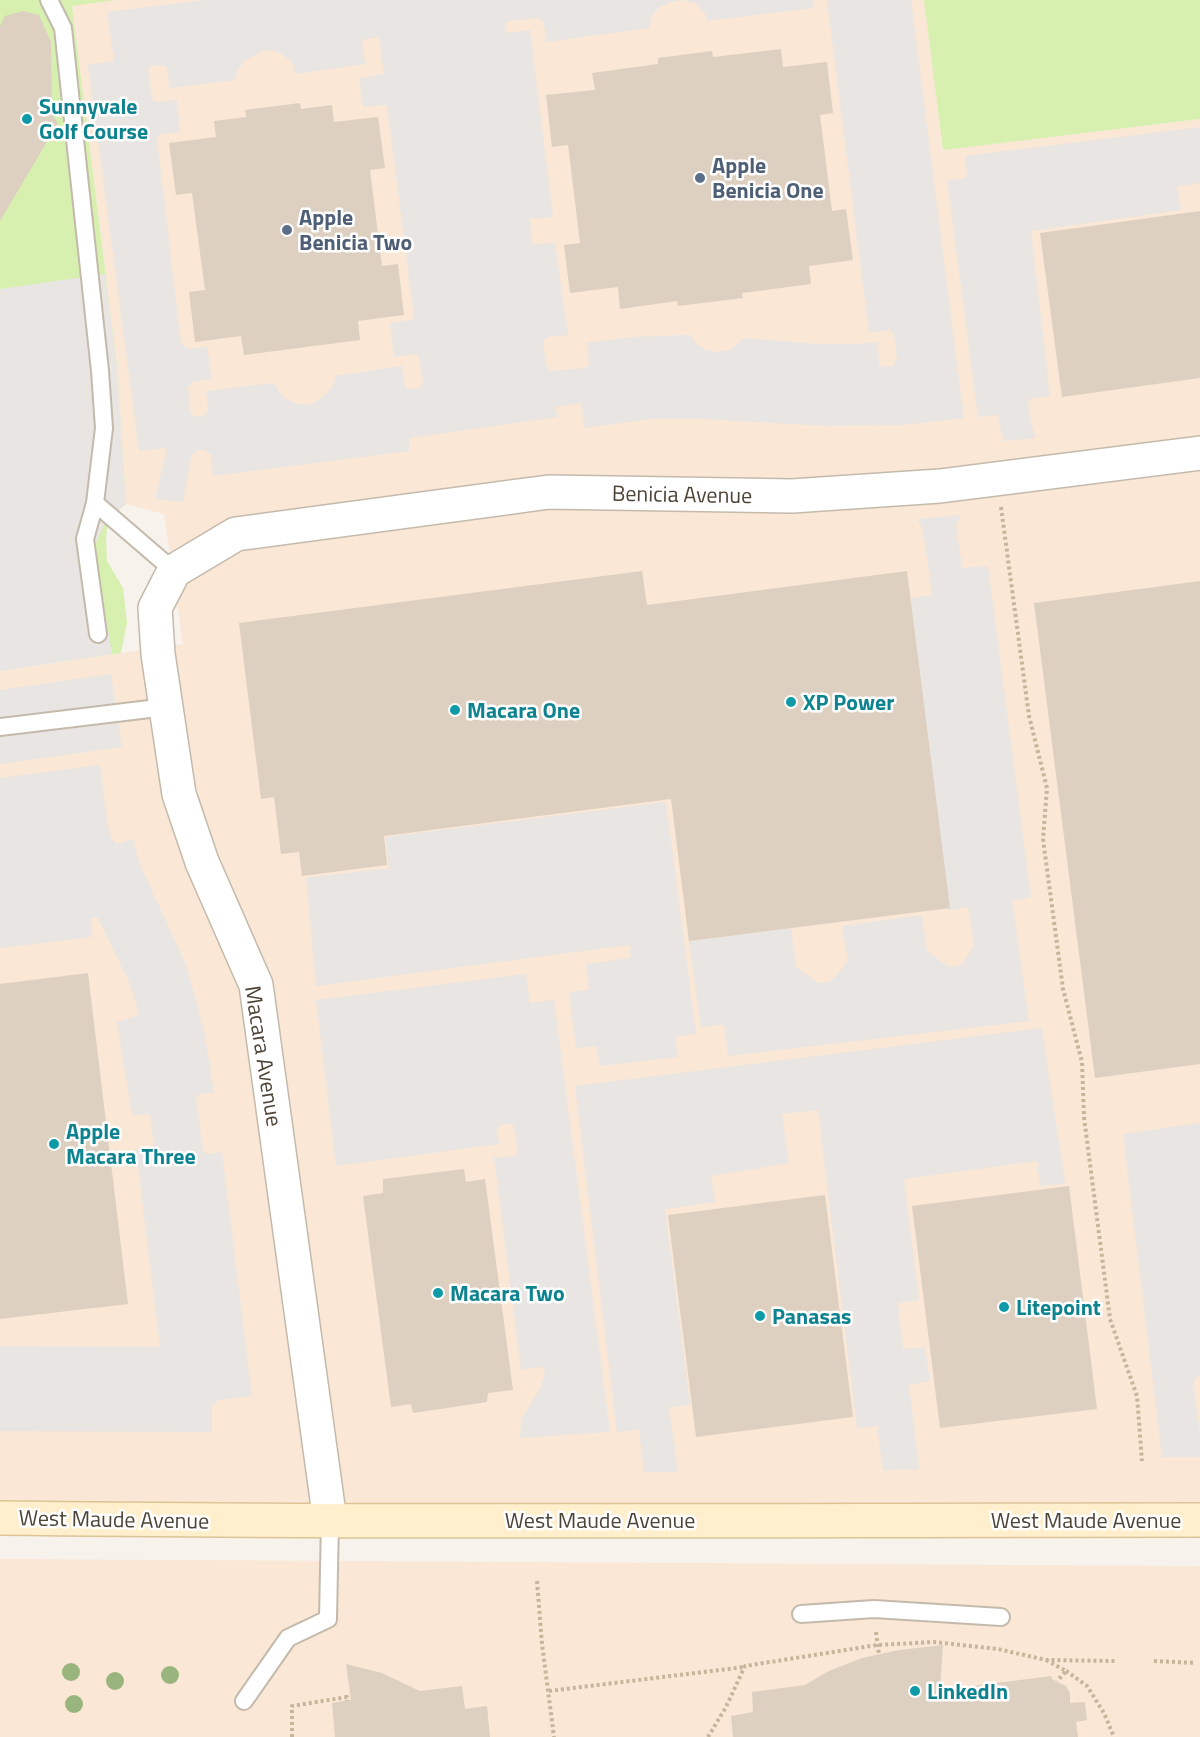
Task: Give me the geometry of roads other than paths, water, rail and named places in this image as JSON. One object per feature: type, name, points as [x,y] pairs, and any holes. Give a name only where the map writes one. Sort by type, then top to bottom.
[{"type":"main road","name":"West Maude Avenue","points":[[0,1518],[330,1521],[1200,1520]]},
{"type":"street","name":"Benicia Avenue","points":[[174,572],[236,534],[549,492],[792,496],[940,486],[1200,453]]},
{"type":"street","name":"Macara Avenue","points":[[174,572],[155,608],[158,654],[178,794],[202,862],[256,986],[330,1521]]},
{"type":"lane","points":[[49,0],[63,28],[100,370],[104,428],[95,503],[85,539],[98,633]]},
{"type":"lane","points":[[95,503],[174,572]]},
{"type":"lane","points":[[0,727],[166,707]]},
{"type":"lane","points":[[244,1701],[288,1638],[328,1619],[330,1521]]},
{"type":"lane","points":[[801,1614],[874,1609],[1001,1617]]},
{"type":"place","name":"Sunnyvale Golf Course","points":[[27,119]]},
{"type":"place","name":"Apple Benicia One","points":[[700,178]]},
{"type":"place","name":"Apple Benicia Two","points":[[287,230]]},
{"type":"place","name":"XP Power","points":[[791,702]]},
{"type":"place","name":"Macara One","points":[[455,710]]},
{"type":"place","name":"Apple Macara Three","points":[[54,1144]]},
{"type":"place","name":"Macara Two","points":[[438,1293]]},
{"type":"place","name":"Litepoint","points":[[1004,1307]]},
{"type":"place","name":"Panasas","points":[[760,1316]]},
{"type":"place","name":"LinkedIn","points":[[915,1691]]}]
